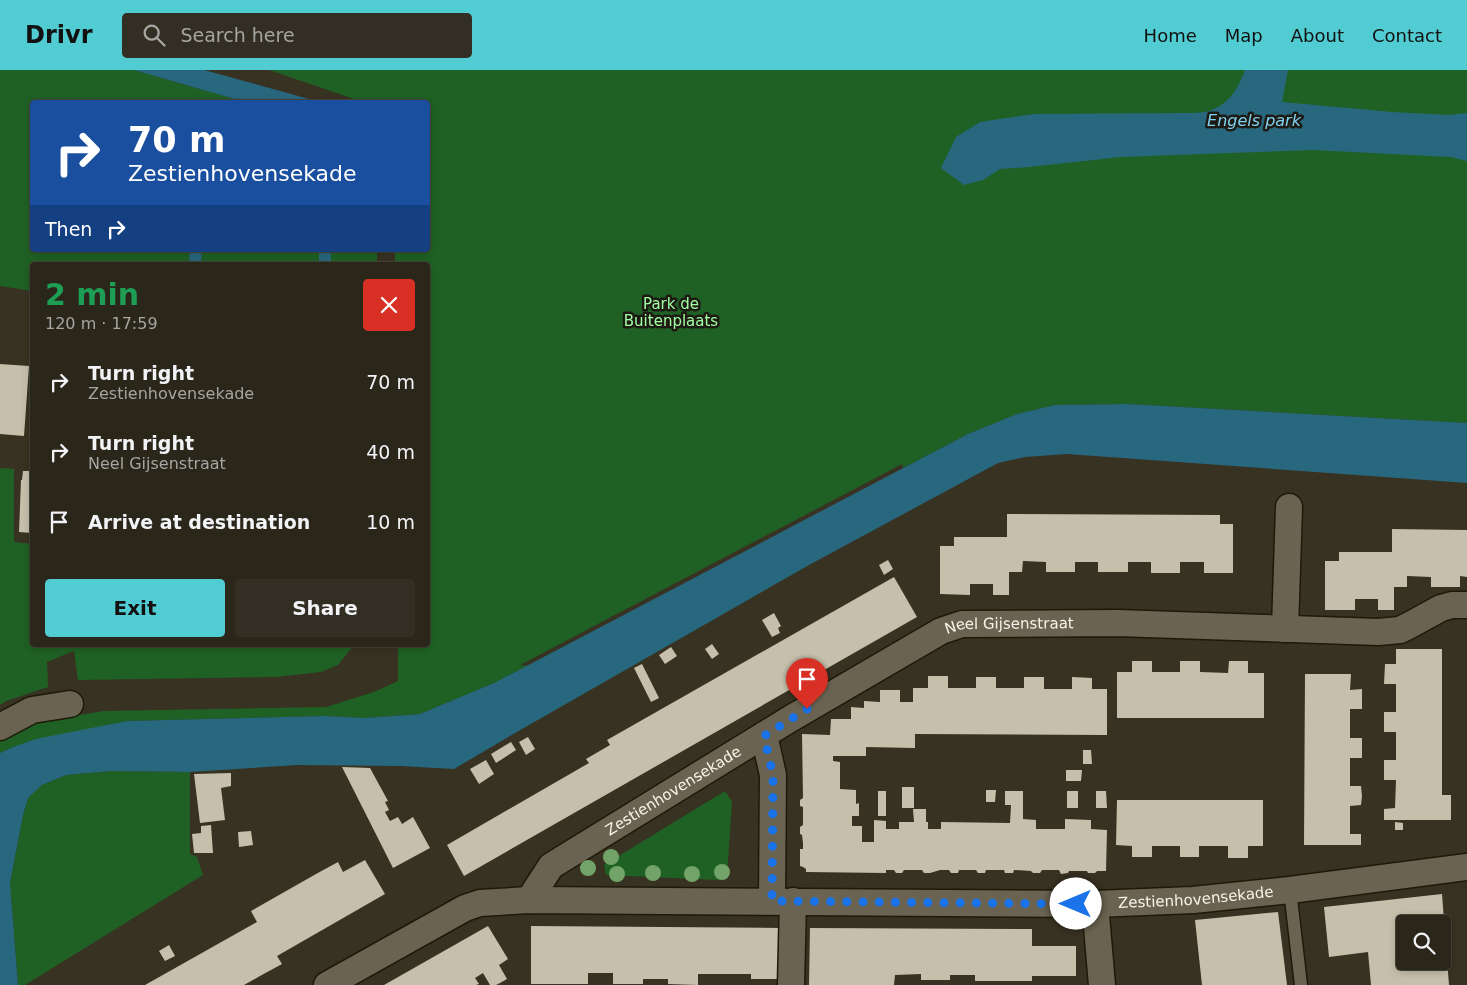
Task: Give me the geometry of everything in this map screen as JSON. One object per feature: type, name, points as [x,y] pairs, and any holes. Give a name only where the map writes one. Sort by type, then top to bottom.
[{"type":"street","points":[[1285,629],[1289,507]]},
{"type":"street","name":"Neel Gijsenstraat","points":[[764,736],[941,631],[962,624],[1117,623],[1378,632],[1400,630],[1441,608],[1452,605],[1467,605]]},
{"type":"street","points":[[0,727],[32,710],[70,704]]},
{"type":"street","points":[[764,736],[773,775],[782,901],[791,985]]},
{"type":"street","name":"Zestienhovensekade","points":[[529,900],[551,866],[764,736]]},
{"type":"street","name":"Zestienhovensekade","points":[[327,985],[465,908],[480,903],[529,900],[1095,904],[1193,900],[1290,890],[1467,867]]},
{"type":"street","points":[[1095,904],[1102,985]]},
{"type":"lane","points":[[1290,890],[1301,985]]},
{"type":"green space","points":[[0,70],[134,70],[238,100],[30,100],[30,252],[190,252],[189,262],[30,262],[30,291],[0,286]]},
{"type":"green space","name":"Park de Buitenplaats","points":[[269,70],[1467,70],[1467,423],[1128,404],[1055,405],[1017,414],[968,434],[903,468],[902,464],[520,665],[527,666],[494,683],[420,714],[365,718],[324,716],[127,721],[13,747],[0,753],[0,740],[35,722],[104,711],[326,707],[374,692],[398,681],[398,647],[430,647],[430,262],[395,262],[395,252],[430,252],[430,100],[357,100]]},
{"type":"green space","points":[[202,252],[319,252],[319,262],[201,262]]},
{"type":"green space","points":[[331,252],[377,252],[377,262],[331,262]]},
{"type":"green space","points":[[0,468],[14,469],[14,542],[30,544],[30,647],[352,647],[338,665],[321,672],[276,677],[78,680],[74,651],[47,662],[48,687],[6,701],[0,705]]},
{"type":"green space","points":[[111,771],[190,772],[190,854],[197,857],[203,875],[25,985],[18,985],[10,883],[28,798],[42,785],[66,775]]},
{"type":"green space","points":[[725,791],[732,802],[727,877],[719,880],[606,875],[604,865]]},
{"type":"water","points":[[134,70],[204,70],[313,100],[238,100]]},
{"type":"water","name":"Engels park","points":[[1245,70],[1288,70],[1282,102],[1392,112],[1447,115],[1467,113],[1467,161],[1450,157],[1313,150],[1121,157],[1000,169],[983,180],[964,185],[941,168],[956,137],[980,122],[1034,114],[1205,112],[1220,106],[1231,97]]},
{"type":"water","points":[[190,252],[202,252],[201,262],[189,262]]},
{"type":"water","points":[[319,252],[331,252],[331,262],[319,262]]},
{"type":"water","points":[[1128,404],[1467,423],[1467,483],[1067,454],[1025,457],[998,463],[809,565],[454,769],[401,766],[297,765],[190,772],[111,771],[66,775],[42,785],[28,798],[10,883],[18,985],[0,985],[0,753],[36,739],[127,721],[324,716],[365,718],[420,714],[494,683],[968,434],[1017,414],[1055,405]]},
{"type":"building","points":[[0,364],[29,366],[24,436],[0,434]]},
{"type":"building","points":[[23,471],[30,471],[30,533],[19,532]]},
{"type":"building","points":[[1007,514],[1220,515],[1220,524],[1233,524],[1233,573],[1204,573],[1204,562],[1180,562],[1180,573],[1151,573],[1151,562],[1128,562],[1128,572],[1098,572],[1098,562],[1075,562],[1075,572],[1046,572],[1046,562],[1023,561],[1022,572],[1009,572],[1009,595],[993,595],[993,584],[970,584],[970,595],[940,594],[940,546],[954,546],[954,537],[1007,537]]},
{"type":"building","points":[[1392,529],[1467,530],[1467,577],[1460,576],[1460,587],[1431,587],[1431,577],[1407,576],[1407,587],[1394,587],[1394,610],[1378,610],[1378,599],[1355,599],[1355,610],[1325,610],[1325,561],[1339,561],[1339,552],[1392,552]]},
{"type":"building","points":[[888,560],[893,569],[884,575],[879,565]]},
{"type":"building","points":[[894,577],[917,617],[464,876],[447,845],[589,763],[586,759],[610,745],[607,740]]},
{"type":"building","points":[[774,613],[781,626],[778,628],[780,633],[772,637],[762,620]]},
{"type":"building","points":[[712,644],[719,654],[712,659],[705,649]]},
{"type":"building","points":[[671,647],[677,656],[665,664],[659,655]]},
{"type":"building","points":[[1396,649],[1442,649],[1442,795],[1451,795],[1451,820],[1384,820],[1384,809],[1395,808],[1396,780],[1384,780],[1384,760],[1396,760],[1396,732],[1384,732],[1384,712],[1396,712],[1396,684],[1384,684],[1385,664],[1396,664]]},
{"type":"building","points":[[1132,661],[1152,661],[1152,672],[1180,672],[1180,661],[1200,661],[1200,672],[1228,673],[1229,661],[1248,661],[1248,673],[1264,673],[1264,718],[1117,718],[1117,672],[1132,672]]},
{"type":"building","points":[[642,664],[659,698],[651,702],[634,668]]},
{"type":"building","points":[[1305,674],[1351,674],[1350,690],[1362,689],[1362,709],[1350,709],[1350,738],[1362,738],[1362,758],[1350,758],[1350,786],[1361,786],[1362,796],[1361,805],[1350,806],[1350,834],[1361,834],[1361,845],[1304,845]]},
{"type":"building","points":[[928,676],[948,676],[948,688],[976,688],[976,677],[996,677],[996,688],[1024,688],[1024,677],[1044,677],[1044,689],[1072,689],[1072,677],[1092,678],[1092,689],[1107,689],[1107,735],[915,734],[915,748],[866,747],[866,756],[833,756],[833,761],[840,762],[840,789],[856,790],[856,804],[859,803],[859,816],[852,816],[852,826],[862,826],[862,842],[874,842],[874,820],[886,821],[886,829],[899,829],[899,822],[914,822],[913,809],[926,809],[928,829],[941,829],[941,822],[1010,823],[1011,805],[1005,805],[1005,791],[1023,791],[1023,819],[1036,820],[1036,829],[1065,829],[1065,819],[1091,820],[1091,829],[1107,830],[1106,871],[1088,873],[1087,871],[1069,871],[1068,873],[1061,874],[1059,870],[1042,870],[1040,873],[1014,870],[1013,873],[1005,873],[1004,870],[986,870],[985,873],[978,873],[976,870],[959,870],[958,873],[951,873],[949,870],[930,873],[924,873],[922,870],[904,870],[902,873],[896,873],[894,870],[886,870],[886,873],[806,872],[806,869],[800,866],[800,849],[803,849],[802,835],[800,834],[800,827],[803,825],[803,807],[800,806],[800,800],[803,798],[802,734],[830,735],[831,719],[851,719],[851,707],[864,708],[864,701],[880,702],[880,690],[900,690],[900,702],[913,702],[913,688],[928,688]]},
{"type":"building","points":[[528,737],[535,749],[526,755],[519,742]]},
{"type":"building","points":[[511,742],[516,750],[496,763],[491,754]]},
{"type":"building","points":[[1083,750],[1091,750],[1092,764],[1083,764]]},
{"type":"building","points":[[486,760],[494,774],[479,784],[470,769]]},
{"type":"building","points":[[342,767],[370,768],[388,801],[385,802],[389,810],[385,812],[390,821],[398,817],[402,824],[413,817],[430,848],[393,868]]},
{"type":"building","points":[[1066,770],[1082,770],[1081,781],[1066,781]]},
{"type":"building","points":[[231,773],[231,786],[221,788],[225,820],[200,823],[194,774]]},
{"type":"building","points":[[902,787],[914,787],[914,808],[902,808]]},
{"type":"building","points":[[986,790],[996,790],[995,802],[986,802]]},
{"type":"building","points":[[878,791],[886,791],[886,816],[878,816]]},
{"type":"building","points":[[1067,791],[1078,791],[1078,808],[1067,808]]},
{"type":"building","points":[[1096,791],[1106,791],[1107,808],[1096,808]]},
{"type":"building","points":[[1117,800],[1263,800],[1263,846],[1248,846],[1248,858],[1228,858],[1228,846],[1199,846],[1199,857],[1180,857],[1180,846],[1152,846],[1152,857],[1132,857],[1132,846],[1116,845]]},
{"type":"building","points":[[1395,822],[1403,823],[1403,830],[1395,830]]},
{"type":"building","points":[[211,825],[213,853],[194,853],[192,834],[201,833],[201,826]]},
{"type":"building","points":[[251,831],[253,845],[239,847],[238,832]]},
{"type":"building","points":[[365,860],[385,894],[277,956],[282,964],[244,985],[145,985],[257,922],[251,911],[316,874],[338,862],[343,872]]},
{"type":"building","points":[[1442,894],[1444,915],[1396,915],[1396,970],[1448,970],[1449,985],[1371,985],[1368,952],[1329,957],[1324,907]]},
{"type":"building","points":[[1278,912],[1287,985],[1202,985],[1195,920]]},
{"type":"building","points":[[488,926],[508,959],[499,965],[507,979],[500,983],[490,985],[483,973],[475,978],[479,984],[476,985],[384,985]]},
{"type":"building","points":[[531,926],[781,928],[780,979],[751,979],[751,974],[698,974],[698,985],[668,984],[668,979],[643,979],[643,984],[613,984],[613,973],[588,973],[588,984],[531,984]]},
{"type":"building","points":[[810,928],[1032,929],[1032,946],[1076,946],[1076,976],[1032,976],[1032,981],[975,981],[975,975],[950,975],[950,980],[921,980],[921,974],[895,975],[894,985],[809,985]]},
{"type":"building","points":[[169,945],[175,956],[165,961],[159,951]]},
{"type":"route","points":[[807,709],[764,736],[773,775],[772,901],[1076,904]]}]
